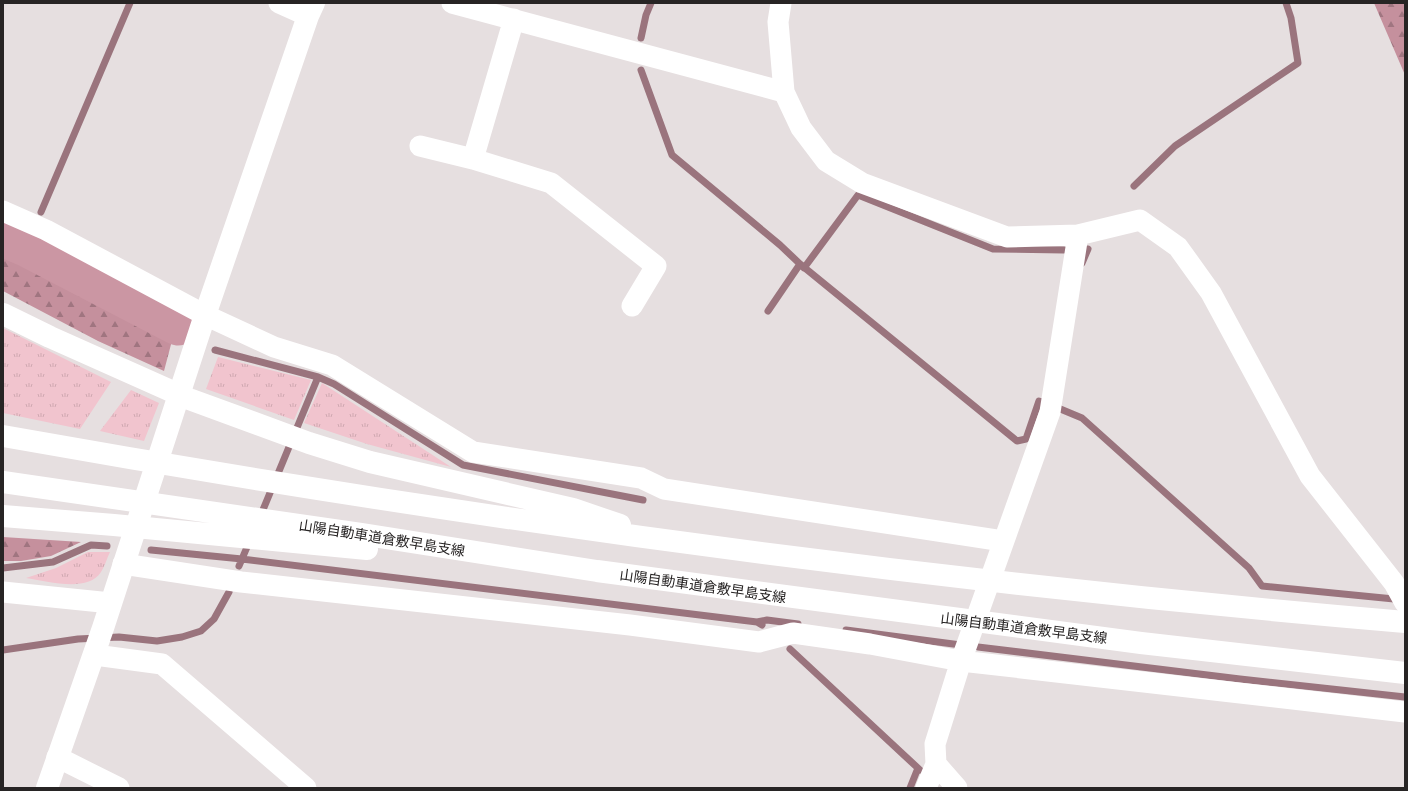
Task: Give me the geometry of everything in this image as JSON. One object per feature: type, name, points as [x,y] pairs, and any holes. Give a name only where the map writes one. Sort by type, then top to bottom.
[{"type":"main road","points":[[47,788],[103,628],[205,315],[311,9]]},
{"type":"main road","points":[[3,314],[196,402],[295,438],[370,462],[573,509],[669,542]]},
{"type":"main road","points":[[3,436],[364,497],[669,542],[960,578],[1148,598],[1405,622]]},
{"type":"main road","name":"山陽自動車道倉敷早島支線","points":[[3,482],[361,534],[597,571],[1125,641],[1405,673]]},
{"type":"main road","points":[[3,516],[597,571]]},
{"type":"street","points":[[279,3],[311,9]]},
{"type":"street","points":[[452,3],[784,92]]},
{"type":"street","points":[[781,3],[778,22],[784,92],[801,128],[826,161],[862,183],[1007,237],[1078,235],[1140,220],[1178,247],[1211,293],[1310,476],[1394,583],[1405,603]]},
{"type":"street","points":[[473,159],[514,20]]},
{"type":"street","points":[[420,146],[473,159],[552,183],[656,266],[632,306]]},
{"type":"street","points":[[3,211],[46,230],[205,315],[274,347],[332,365],[473,452],[641,478],[664,489],[1003,541]]},
{"type":"street","points":[[926,788],[936,764],[935,744],[961,661],[1050,412],[1078,235]]},
{"type":"street","points":[[123,564],[241,582],[630,625],[759,642],[793,633],[870,644],[961,661],[1405,712]]},
{"type":"street","points":[[3,592],[111,603]]},
{"type":"street","points":[[94,654],[162,664],[306,788]]},
{"type":"street","points":[[57,757],[119,788]]},
{"type":"street","points":[[936,764],[957,788]]},
{"type":"green space","points":[[1374,3],[1405,3],[1405,75]]},
{"type":"green space","points":[[3,250],[35,263],[115,306],[174,333],[164,371],[98,341],[3,291]]},
{"type":"green space","points":[[3,328],[111,382],[80,429],[3,413]]},
{"type":"green space","points":[[218,357],[311,380],[294,420],[206,389]]},
{"type":"green space","points":[[322,383],[451,467],[367,444],[304,423]]},
{"type":"green space","points":[[131,390],[159,403],[144,441],[100,431]]},
{"type":"green space","points":[[3,537],[81,542],[51,556],[21,561],[3,561]]},
{"type":"green space","points":[[88,552],[110,552],[101,572],[95,578],[87,582],[66,584],[26,578],[56,568]]},
{"type":"waterway","points":[[41,212],[130,3]]},
{"type":"waterway","points":[[641,38],[646,15],[651,3]]},
{"type":"waterway","points":[[1134,186],[1175,146],[1298,63],[1291,18],[1286,3]]},
{"type":"waterway","points":[[641,70],[672,155],[780,245],[800,264]]},
{"type":"waterway","points":[[804,268],[858,195],[993,249],[1064,250]]},
{"type":"waterway","points":[[3,235],[26,245],[178,324]]},
{"type":"waterway","points":[[26,245],[30,238]]},
{"type":"waterway","points":[[1082,263],[1088,249],[1085,249]]},
{"type":"waterway","points":[[768,311],[800,264],[1017,441],[1026,439],[1039,401],[1046,403]]},
{"type":"waterway","points":[[215,350],[318,377],[334,384],[463,465],[643,500]]},
{"type":"waterway","points":[[260,517],[318,377]]},
{"type":"waterway","points":[[1058,408],[1082,418],[1249,568],[1262,586],[1394,599]]},
{"type":"waterway","points":[[239,566],[250,540]]},
{"type":"waterway","points":[[3,568],[53,562],[91,545],[107,546]]},
{"type":"waterway","points":[[151,550],[242,559],[757,622],[762,625]]},
{"type":"waterway","points":[[3,650],[78,639],[119,637],[157,641],[182,637],[201,631],[214,619],[229,592]]},
{"type":"waterway","points":[[757,622],[767,620],[798,624]]},
{"type":"waterway","points":[[846,630],[961,645]]},
{"type":"waterway","points":[[978,647],[1240,679],[1405,697]]},
{"type":"waterway","points":[[790,649],[920,770]]},
{"type":"waterway","points":[[910,788],[918,768]]}]
